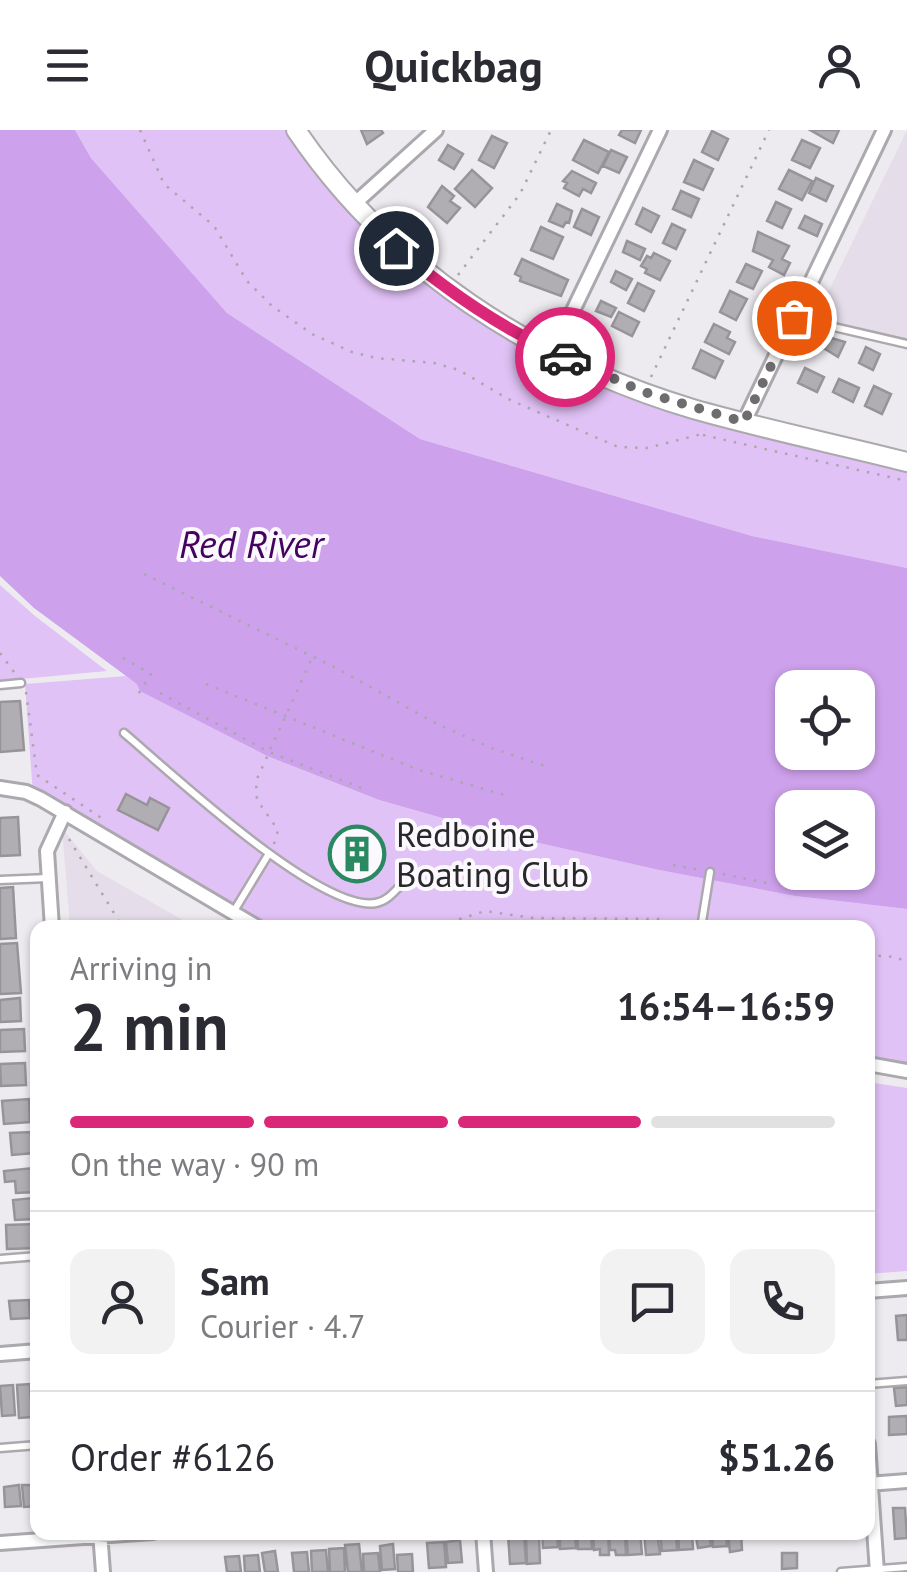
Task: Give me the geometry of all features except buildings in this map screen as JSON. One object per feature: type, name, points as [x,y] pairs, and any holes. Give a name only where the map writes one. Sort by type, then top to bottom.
[{"type":"street","points":[[296,130],[353,205],[396,248],[447,290],[501,326],[644,392],[744,422],[907,462]]},
{"type":"street","points":[[353,205],[436,130]]},
{"type":"street","points":[[553,352],[660,130]]},
{"type":"street","points":[[744,422],[884,130]]},
{"type":"street","points":[[0,788],[26,792],[65,812],[246,920]]},
{"type":"street","points":[[51,920],[48,844],[65,812]]},
{"type":"street","points":[[875,1065],[907,1071]]},
{"type":"street","points":[[875,1290],[907,1288]]},
{"type":"street","points":[[0,1354],[30,1352]]},
{"type":"street","points":[[875,1484],[907,1481]]},
{"type":"street","points":[[0,1543],[33,1540]]},
{"type":"street","points":[[100,1540],[103,1572]]},
{"type":"street","points":[[484,1540],[486,1572]]},
{"type":"street","points":[[874,1540],[877,1570]]},
{"type":"lane","points":[[794,318],[907,344]]},
{"type":"lane","points":[[0,685],[22,682]]},
{"type":"lane","points":[[124,733],[268,855],[324,888],[361,902],[376,903],[401,885]]},
{"type":"lane","points":[[234,912],[268,855]]},
{"type":"lane","points":[[701,920],[710,872]]},
{"type":"lane","points":[[0,880],[48,878]]},
{"type":"lane","points":[[0,1259],[30,1257]]},
{"type":"lane","points":[[875,1384],[907,1382]]},
{"type":"lane","points":[[0,1448],[30,1446]]},
{"type":"lane","points":[[840,1572],[907,1567]]},
{"type":"path","points":[[140,130],[164,184],[214,226],[247,281],[272,306],[312,334],[364,355],[434,363],[459,370],[508,399],[618,447],[647,448],[702,434],[907,481]]},
{"type":"path","points":[[447,290],[520,194],[551,130]]},
{"type":"path","points":[[644,392],[769,130]]},
{"type":"path","points":[[702,434],[718,415]]},
{"type":"path","points":[[144,574],[313,657],[437,724],[545,766]]},
{"type":"path","points":[[0,652],[22,682],[32,724],[37,775],[98,813],[111,826],[114,840]]},
{"type":"path","points":[[268,855],[278,830],[254,790],[313,657]]},
{"type":"path","points":[[124,658],[151,674],[137,696]]},
{"type":"path","points":[[206,684],[419,770],[508,796]]},
{"type":"path","points":[[160,694],[269,752],[369,790]]},
{"type":"path","points":[[66,834],[119,920]]},
{"type":"path","points":[[459,920],[484,911],[562,918],[663,920]]},
{"type":"path","points":[[875,956],[907,962]]},
{"type":"shaded area","points":[[75,130],[291,130],[393,250],[641,396],[907,463],[907,568],[752,536],[420,439],[227,313],[91,158]]},
{"type":"shaded area","points":[[907,130],[907,338],[815,319]]},
{"type":"shaded area","points":[[0,585],[35,616],[107,671],[0,681]]},
{"type":"shaded area","points":[[126,676],[141,691],[267,756],[379,800],[495,833],[659,870],[795,896],[907,909],[907,1071],[875,1065],[875,920],[247,920],[33,795],[25,684]]},
{"type":"shaded area","points":[[62,828],[97,871],[183,920],[69,920]]},
{"type":"shaded area","points":[[875,1083],[907,1088],[907,1271],[875,1273]]},
{"type":"water","name":"Red River","points":[[0,130],[75,130],[91,158],[227,313],[420,439],[752,536],[907,568],[907,909],[795,896],[659,870],[495,833],[379,800],[267,756],[140,691],[137,684],[34,608],[0,576]]},
{"type":"way so far","points":[[565,357],[644,392],[744,422],[794,318]]},
{"type":"place","name":"Redboine Boating Club","points":[[357,854]]},
{"type":"route","points":[[396,248],[447,290],[501,326],[565,357]]}]
